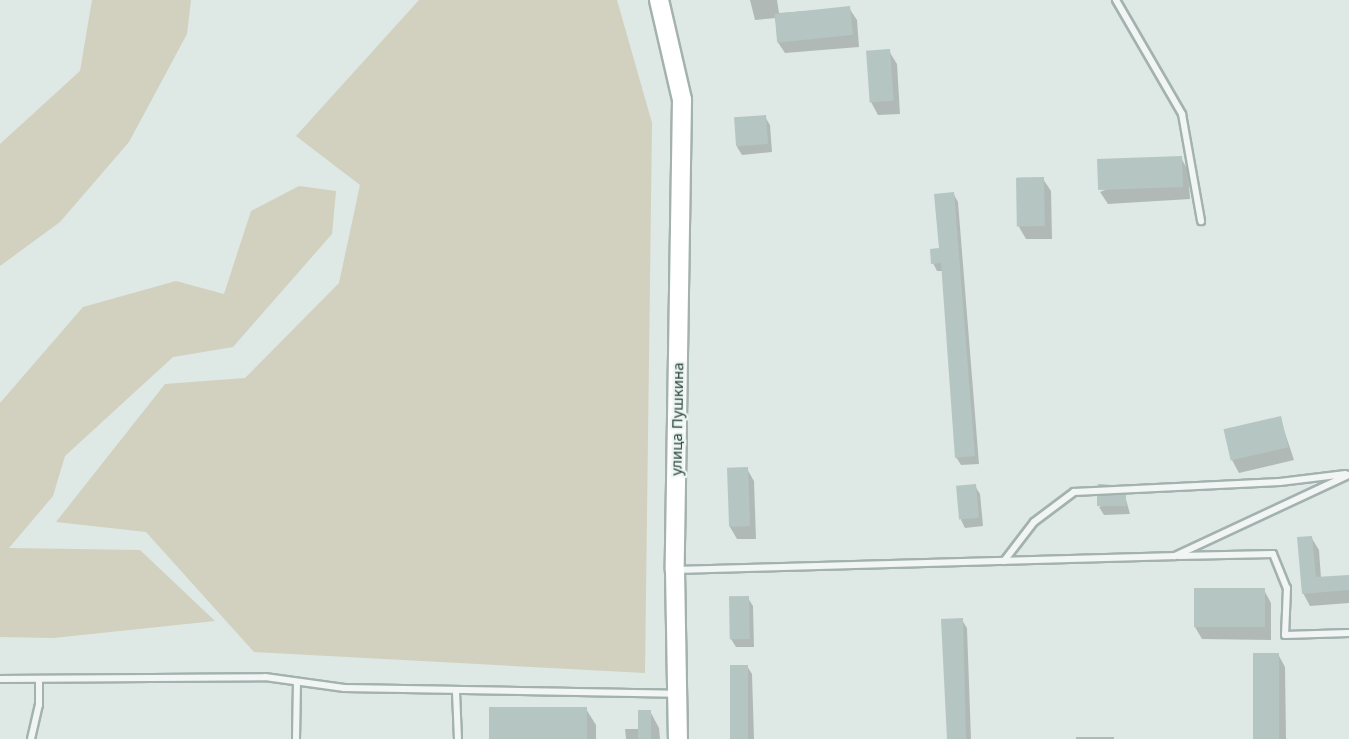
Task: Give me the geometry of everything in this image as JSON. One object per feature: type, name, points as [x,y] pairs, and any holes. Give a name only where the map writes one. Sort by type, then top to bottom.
[{"type":"main road","name":"улица Пушкина","points":[[659,0],[682,100],[675,570],[678,739]]},
{"type":"lane","points":[[1116,0],[1182,114],[1201,221]]},
{"type":"lane","points":[[1004,561],[1034,522],[1074,492],[1280,482],[1349,474]]},
{"type":"lane","points":[[1175,556],[1349,474]]},
{"type":"lane","points":[[675,570],[1274,554],[1287,588],[1285,635],[1349,633]]},
{"type":"lane","points":[[0,680],[265,678],[344,688],[456,692],[677,694]]},
{"type":"lane","points":[[31,739],[39,705],[39,679]]},
{"type":"lane","points":[[296,739],[297,682]]},
{"type":"lane","points":[[456,692],[456,738]]},
{"type":"shaded area","points":[[92,0],[191,0],[187,34],[129,142],[60,222],[0,266],[0,144],[80,71]]},
{"type":"shaded area","points":[[419,0],[617,0],[652,123],[645,673],[254,652],[146,532],[56,522],[165,384],[245,378],[339,283],[360,185],[296,136]]},
{"type":"shaded area","points":[[299,186],[336,191],[332,234],[233,347],[173,357],[65,456],[53,496],[9,548],[140,550],[215,621],[53,638],[0,637],[0,403],[83,307],[176,281],[224,294],[251,211]]},
{"type":"building","points":[[850,6],[853,35],[777,43],[774,14]]},
{"type":"building","points":[[890,49],[894,101],[870,103],[866,51]]},
{"type":"building","points":[[766,115],[768,144],[736,146],[734,117]]},
{"type":"building","points":[[1182,156],[1183,187],[1098,190],[1097,159]]},
{"type":"building","points":[[1016,177],[1044,177],[1045,226],[1017,226]]},
{"type":"building","points":[[954,192],[975,456],[955,458],[941,263],[931,264],[930,249],[939,248],[934,194]]},
{"type":"building","points":[[1281,416],[1288,447],[1231,460],[1224,429]]},
{"type":"building","points":[[748,467],[750,526],[729,527],[727,468]]},
{"type":"building","points":[[976,484],[979,518],[959,520],[956,486]]},
{"type":"building","points":[[1097,495],[1126,495],[1126,506],[1097,506]]},
{"type":"building","points":[[1312,536],[1316,577],[1349,575],[1349,590],[1302,594],[1297,537]]},
{"type":"building","points":[[1194,588],[1265,588],[1265,627],[1194,627]]},
{"type":"building","points":[[729,596],[749,596],[750,639],[730,639]]},
{"type":"building","points":[[963,618],[966,739],[947,739],[941,619]]},
{"type":"building","points":[[1253,653],[1279,653],[1279,739],[1253,739]]},
{"type":"building","points":[[730,665],[748,665],[748,739],[730,739]]},
{"type":"building","points":[[489,707],[587,707],[587,739],[489,739]]},
{"type":"building","points":[[638,710],[651,710],[651,739],[638,739]]}]
